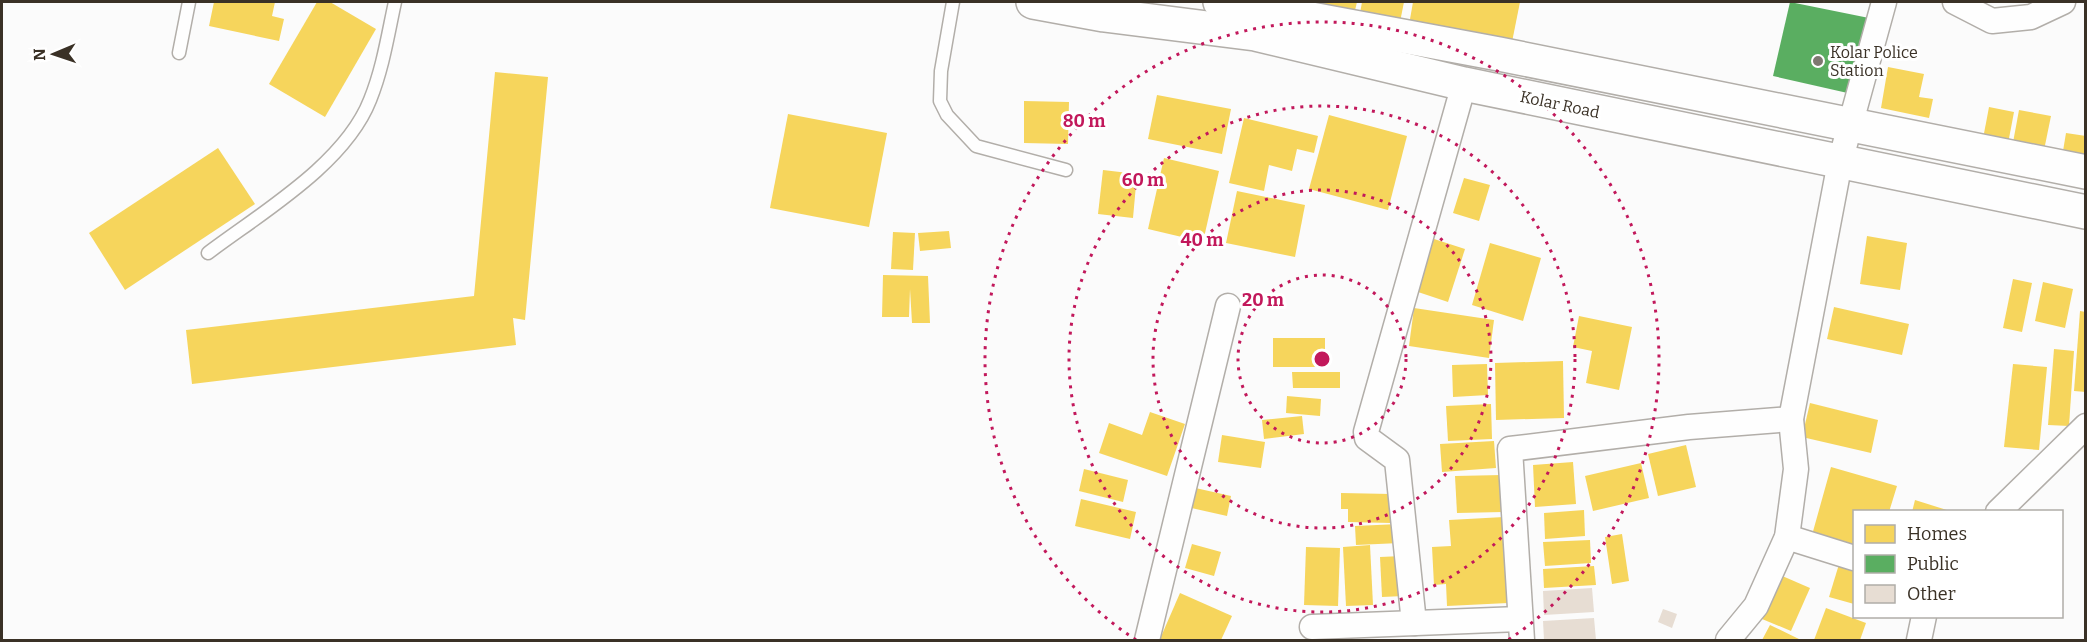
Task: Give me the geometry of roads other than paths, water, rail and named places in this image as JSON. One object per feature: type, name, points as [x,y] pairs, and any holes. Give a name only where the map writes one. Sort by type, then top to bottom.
[{"type":"main road","name":"Kolar Road","points":[[1034,2],[1104,15],[1254,34],[1464,84],[2085,212]]},
{"type":"main road","points":[[1220,2],[1540,63],[2085,172]]},
{"type":"main road","points":[[1532,98],[1540,63]]},
{"type":"street","points":[[1728,640],[1756,606],[1787,537],[1797,469],[1791,419],[1840,162],[1884,2]]},
{"type":"street","points":[[1954,2],[1992,21],[2031,17],[2063,2]]},
{"type":"street","points":[[1414,623],[1397,460],[1394,455],[1367,438],[1366,432],[1464,84]]},
{"type":"street","points":[[1147,640],[1228,306]]},
{"type":"street","points":[[1312,627],[1414,623],[1521,630],[1509,452],[1513,447],[1689,427],[1791,419]]},
{"type":"street","points":[[2000,510],[2085,426]]},
{"type":"street","points":[[1787,537],[1853,558]]},
{"type":"street","points":[[1919,640],[1924,618]]},
{"type":"lane","points":[[179,53],[189,2]]},
{"type":"lane","points":[[208,253],[327,163],[352,132],[370,102],[381,67],[395,2]]},
{"type":"lane","points":[[953,2],[941,71],[940,100],[947,115],[976,146],[1066,170]]},
{"type":"place","name":"Kolar Police Station","points":[[1818,61]]}]
